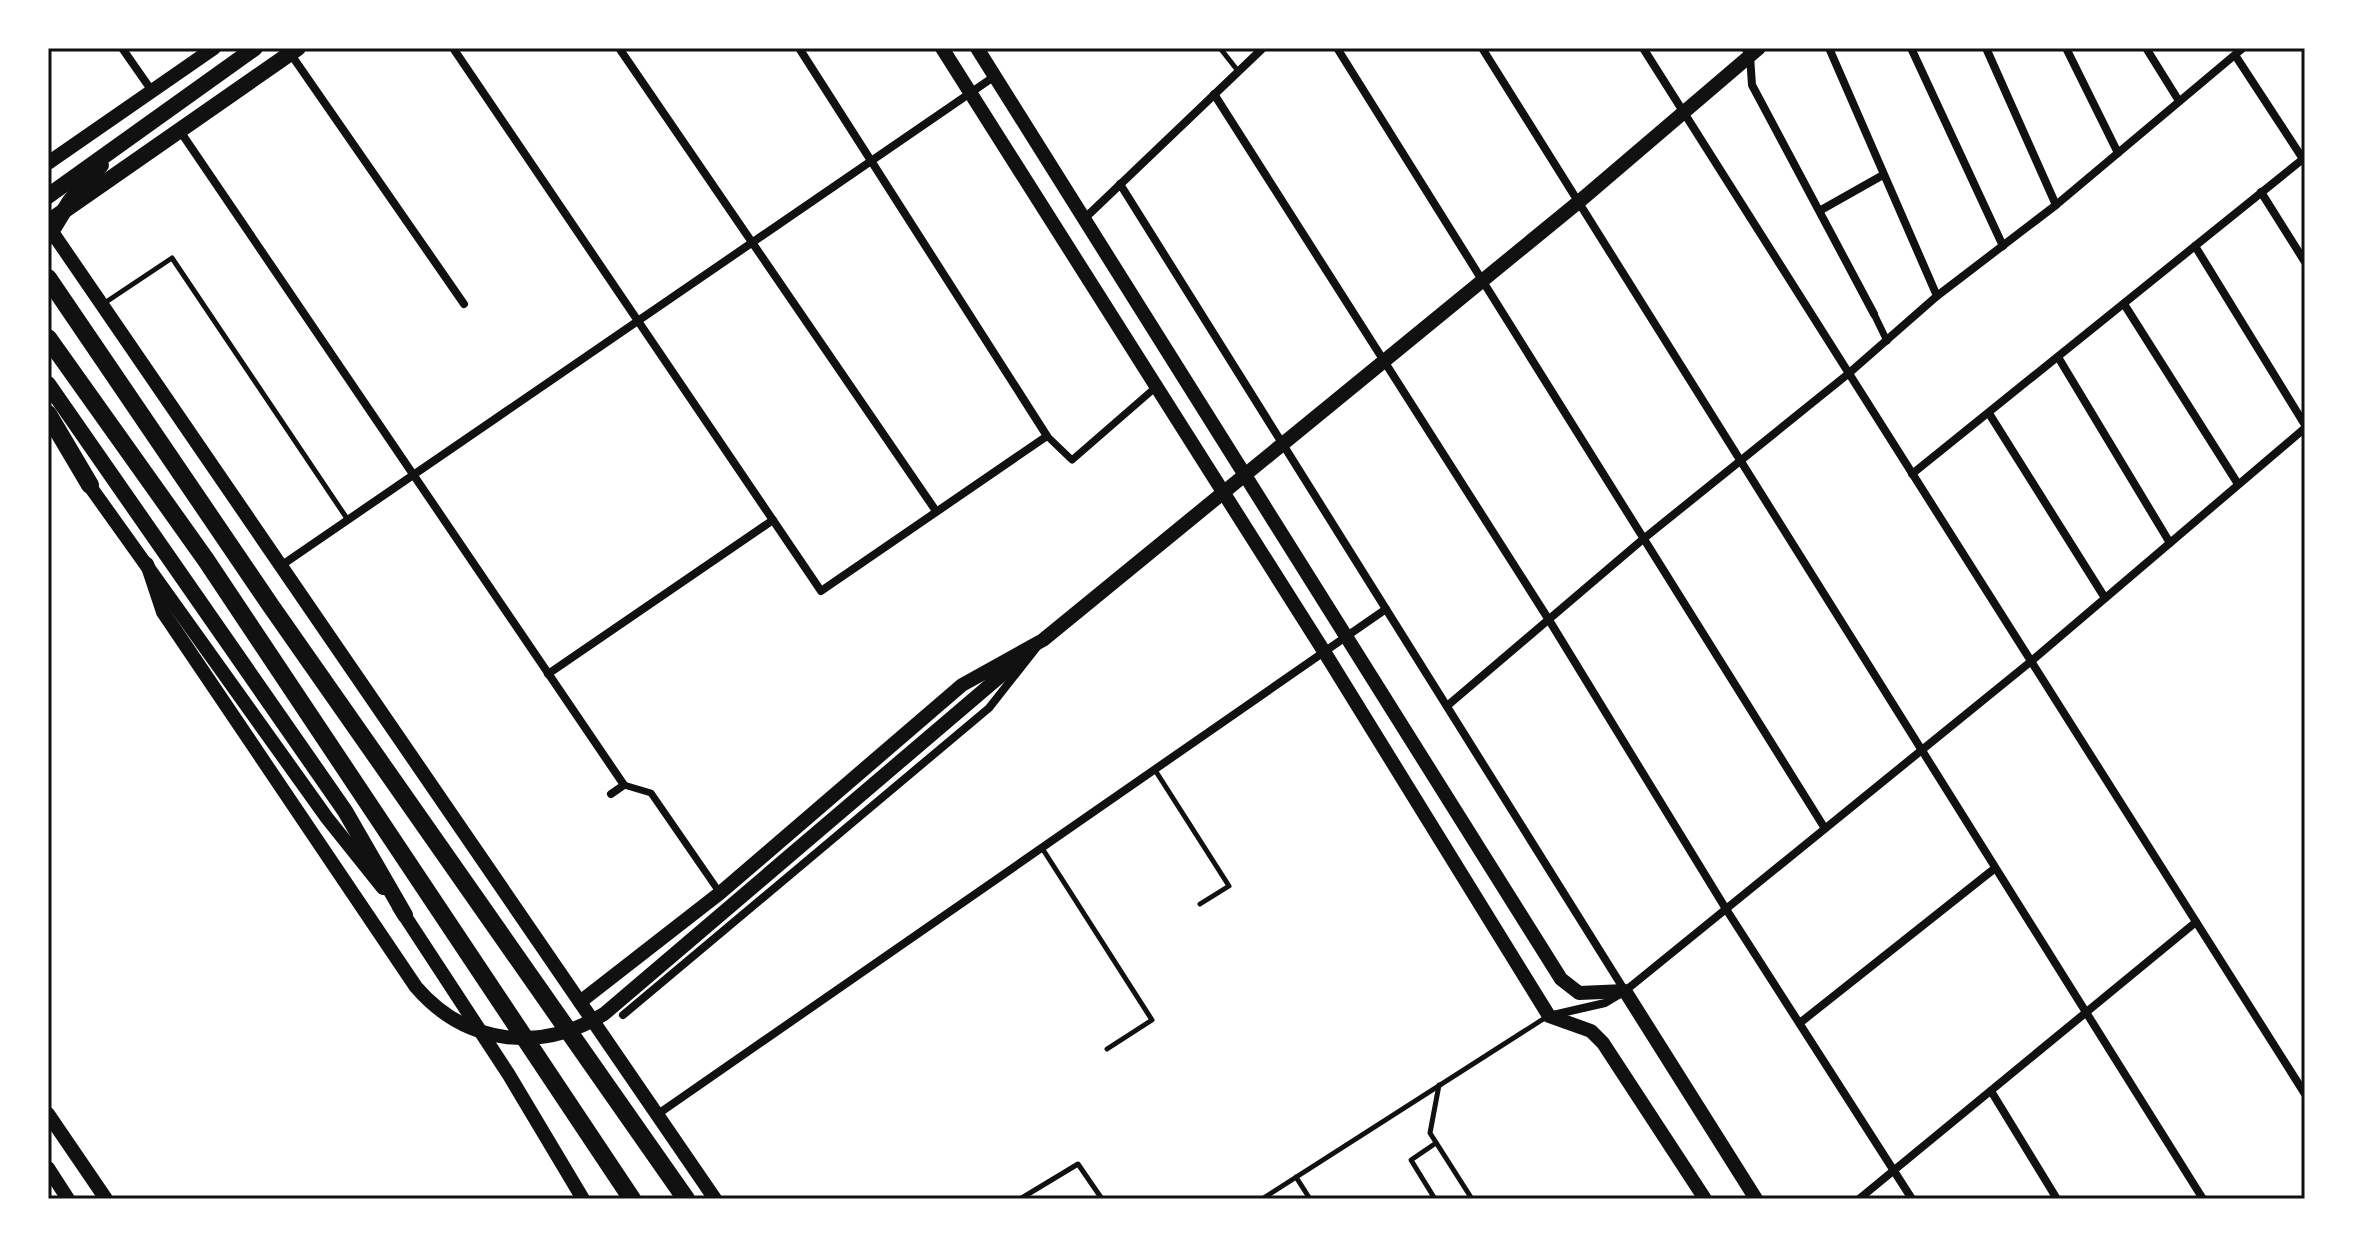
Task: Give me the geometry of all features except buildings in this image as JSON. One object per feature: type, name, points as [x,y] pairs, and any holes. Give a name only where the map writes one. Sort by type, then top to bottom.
[{"type":"highway","points":[[48,278],[271,606],[686,1199]]},
{"type":"highway","points":[[48,338],[206,560],[632,1199]]},
{"type":"highway","points":[[48,414],[90,485]]},
{"type":"main road","points":[[48,163],[214,48]]},
{"type":"main road","points":[[48,196],[255,48]]},
{"type":"main road","points":[[942,48],[1325,653],[1549,1016],[1591,1031],[1603,1043],[1705,1199]]},
{"type":"main road","points":[[977,48],[1561,979],[1579,993],[1625,991],[1756,1199]]},
{"type":"main road","points":[[294,51],[48,224],[715,1199]]},
{"type":"main road","points":[[147,564],[163,612],[402,968],[428,1001],[473,1030],[513,1039],[572,1032],[604,1014],[1043,640],[1581,200],[1751,51]]},
{"type":"main road","points":[[48,237],[87,180],[147,123]]},
{"type":"main road","points":[[48,384],[345,811],[405,915],[509,1075],[583,1199]]},
{"type":"main road","points":[[48,430],[327,818],[405,915]]},
{"type":"main road","points":[[580,1002],[720,893],[962,685],[1043,640]]},
{"type":"main road","points":[[48,1114],[106,1199]]},
{"type":"main road","points":[[48,1168],[68,1199]]},
{"type":"street","points":[[122,48],[152,91]]},
{"type":"street","points":[[453,48],[821,591],[1047,436]]},
{"type":"street","points":[[619,48],[936,511]]},
{"type":"street","points":[[799,48],[1047,436],[1072,460],[1156,387]]},
{"type":"street","points":[[1083,220],[1263,48]]},
{"type":"street","points":[[1337,48],[1824,827]]},
{"type":"street","points":[[1482,48],[1581,200],[1923,748],[1994,869],[2203,1199]]},
{"type":"street","points":[[1643,48],[2029,663],[2305,1094]]},
{"type":"street","points":[[1829,48],[1937,296]]},
{"type":"street","points":[[1911,48],[2003,246]]},
{"type":"street","points":[[1986,48],[2056,205]]},
{"type":"street","points":[[2066,48],[2118,153]]},
{"type":"street","points":[[2146,48],[2179,101]]},
{"type":"street","points":[[1447,706],[1642,540],[1848,374],[1937,296],[2056,205],[2243,48]]},
{"type":"street","points":[[294,51],[464,304]]},
{"type":"street","points":[[1751,51],[1752,85],[1821,210],[1887,341]]},
{"type":"street","points":[[1912,474],[1990,415],[2261,192],[2304,161],[2235,55]]},
{"type":"street","points":[[282,565],[995,76]]},
{"type":"street","points":[[1214,94],[1912,1199]]},
{"type":"street","points":[[180,131],[624,785],[651,793],[720,893]]},
{"type":"street","points":[[1821,210],[1883,175]]},
{"type":"street","points":[[1120,184],[1625,991]]},
{"type":"street","points":[[2261,192],[2305,262]]},
{"type":"street","points":[[1549,1016],[1605,1003],[1625,991],[2029,663],[2305,427],[2195,246]]},
{"type":"street","points":[[2124,304],[2238,484]]},
{"type":"street","points":[[2058,357],[2170,543]]},
{"type":"street","points":[[1990,415],[2105,598]]},
{"type":"street","points":[[548,674],[773,520]]},
{"type":"street","points":[[658,1114],[1386,609]]},
{"type":"street","points":[[623,1015],[989,708],[1043,640]]},
{"type":"street","points":[[611,794],[624,785]]},
{"type":"street","points":[[1801,1022],[1994,869]]},
{"type":"street","points":[[1859,1199],[2196,922]]},
{"type":"street","points":[[1991,1091],[2057,1199]]},
{"type":"lane","points":[[1220,48],[1238,71]]},
{"type":"lane","points":[[102,304],[172,258],[348,520]]},
{"type":"lane","points":[[1155,769],[1229,886],[1200,904]]},
{"type":"lane","points":[[1042,848],[1152,1020],[1107,1049]]},
{"type":"lane","points":[[1262,1199],[1549,1016]]},
{"type":"lane","points":[[1439,1085],[1430,1133],[1472,1199]]},
{"type":"lane","points":[[1435,1199],[1411,1160],[1436,1143]]},
{"type":"lane","points":[[1020,1199],[1078,1164],[1102,1199]]},
{"type":"lane","points":[[1296,1177],[1310,1199]]}]
